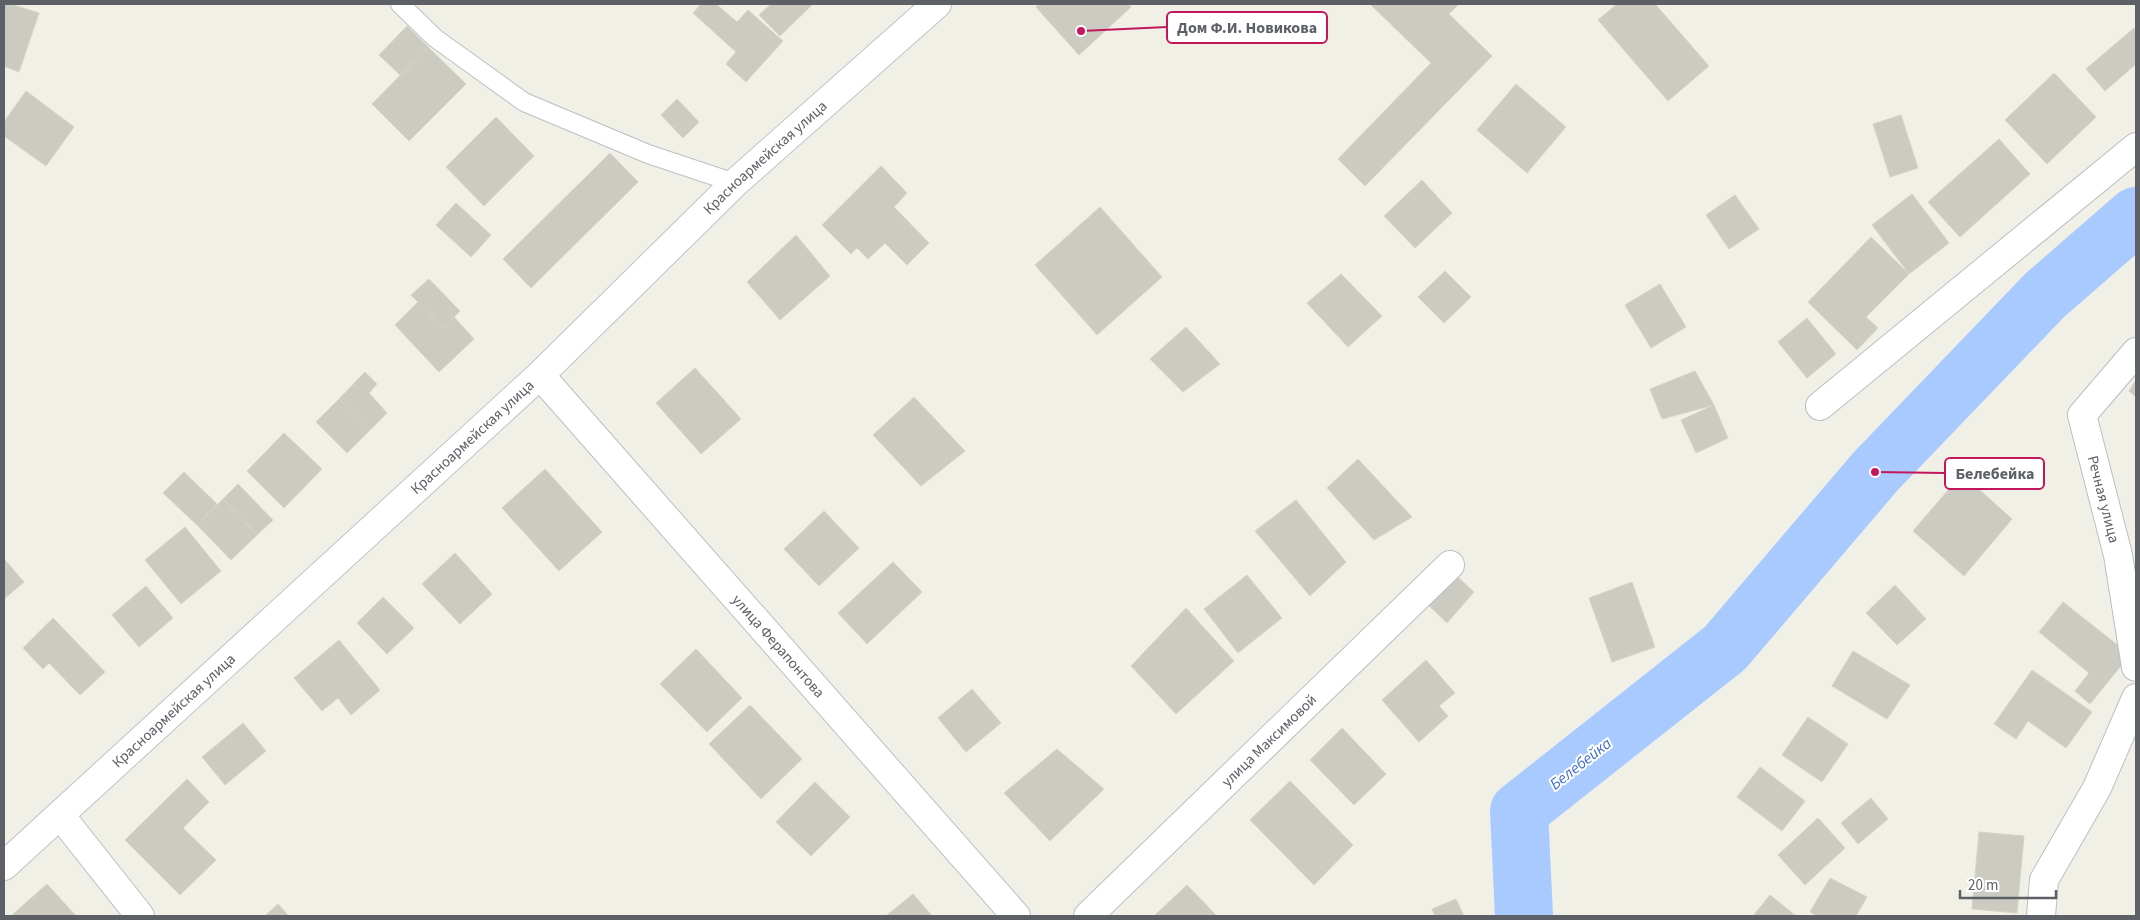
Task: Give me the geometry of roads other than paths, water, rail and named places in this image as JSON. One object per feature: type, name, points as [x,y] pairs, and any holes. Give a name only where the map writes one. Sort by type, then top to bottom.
[{"type":"street","name":"Красноармейская улица","points":[[4,866],[540,375],[735,183],[937,4]]},
{"type":"street","points":[[1820,406],[2136,147]]},
{"type":"street","name":"Речная улица","points":[[2136,352],[2082,415],[2118,554],[2136,667]]},
{"type":"street","name":"улица Ферапонтова","points":[[540,375],[1016,916]]},
{"type":"street","name":"улица Максимовой","points":[[1088,916],[1450,564]]},
{"type":"street","points":[[2041,916],[2044,880],[2097,788],[2136,698]]},
{"type":"street","points":[[60,816],[140,916]]},
{"type":"lane","points":[[400,4],[435,38],[524,102],[648,154],[735,183]]},
{"type":"waterway","name":"Белебейка","points":[[1524,916],[1519,811],[1725,648],[1875,472],[2045,295],[2136,216]]},
{"type":"place","name":"Дом Ф.И. Новикова","points":[[1081,31]]},
{"type":"place","name":"Белебейка","points":[[1875,472]]}]
